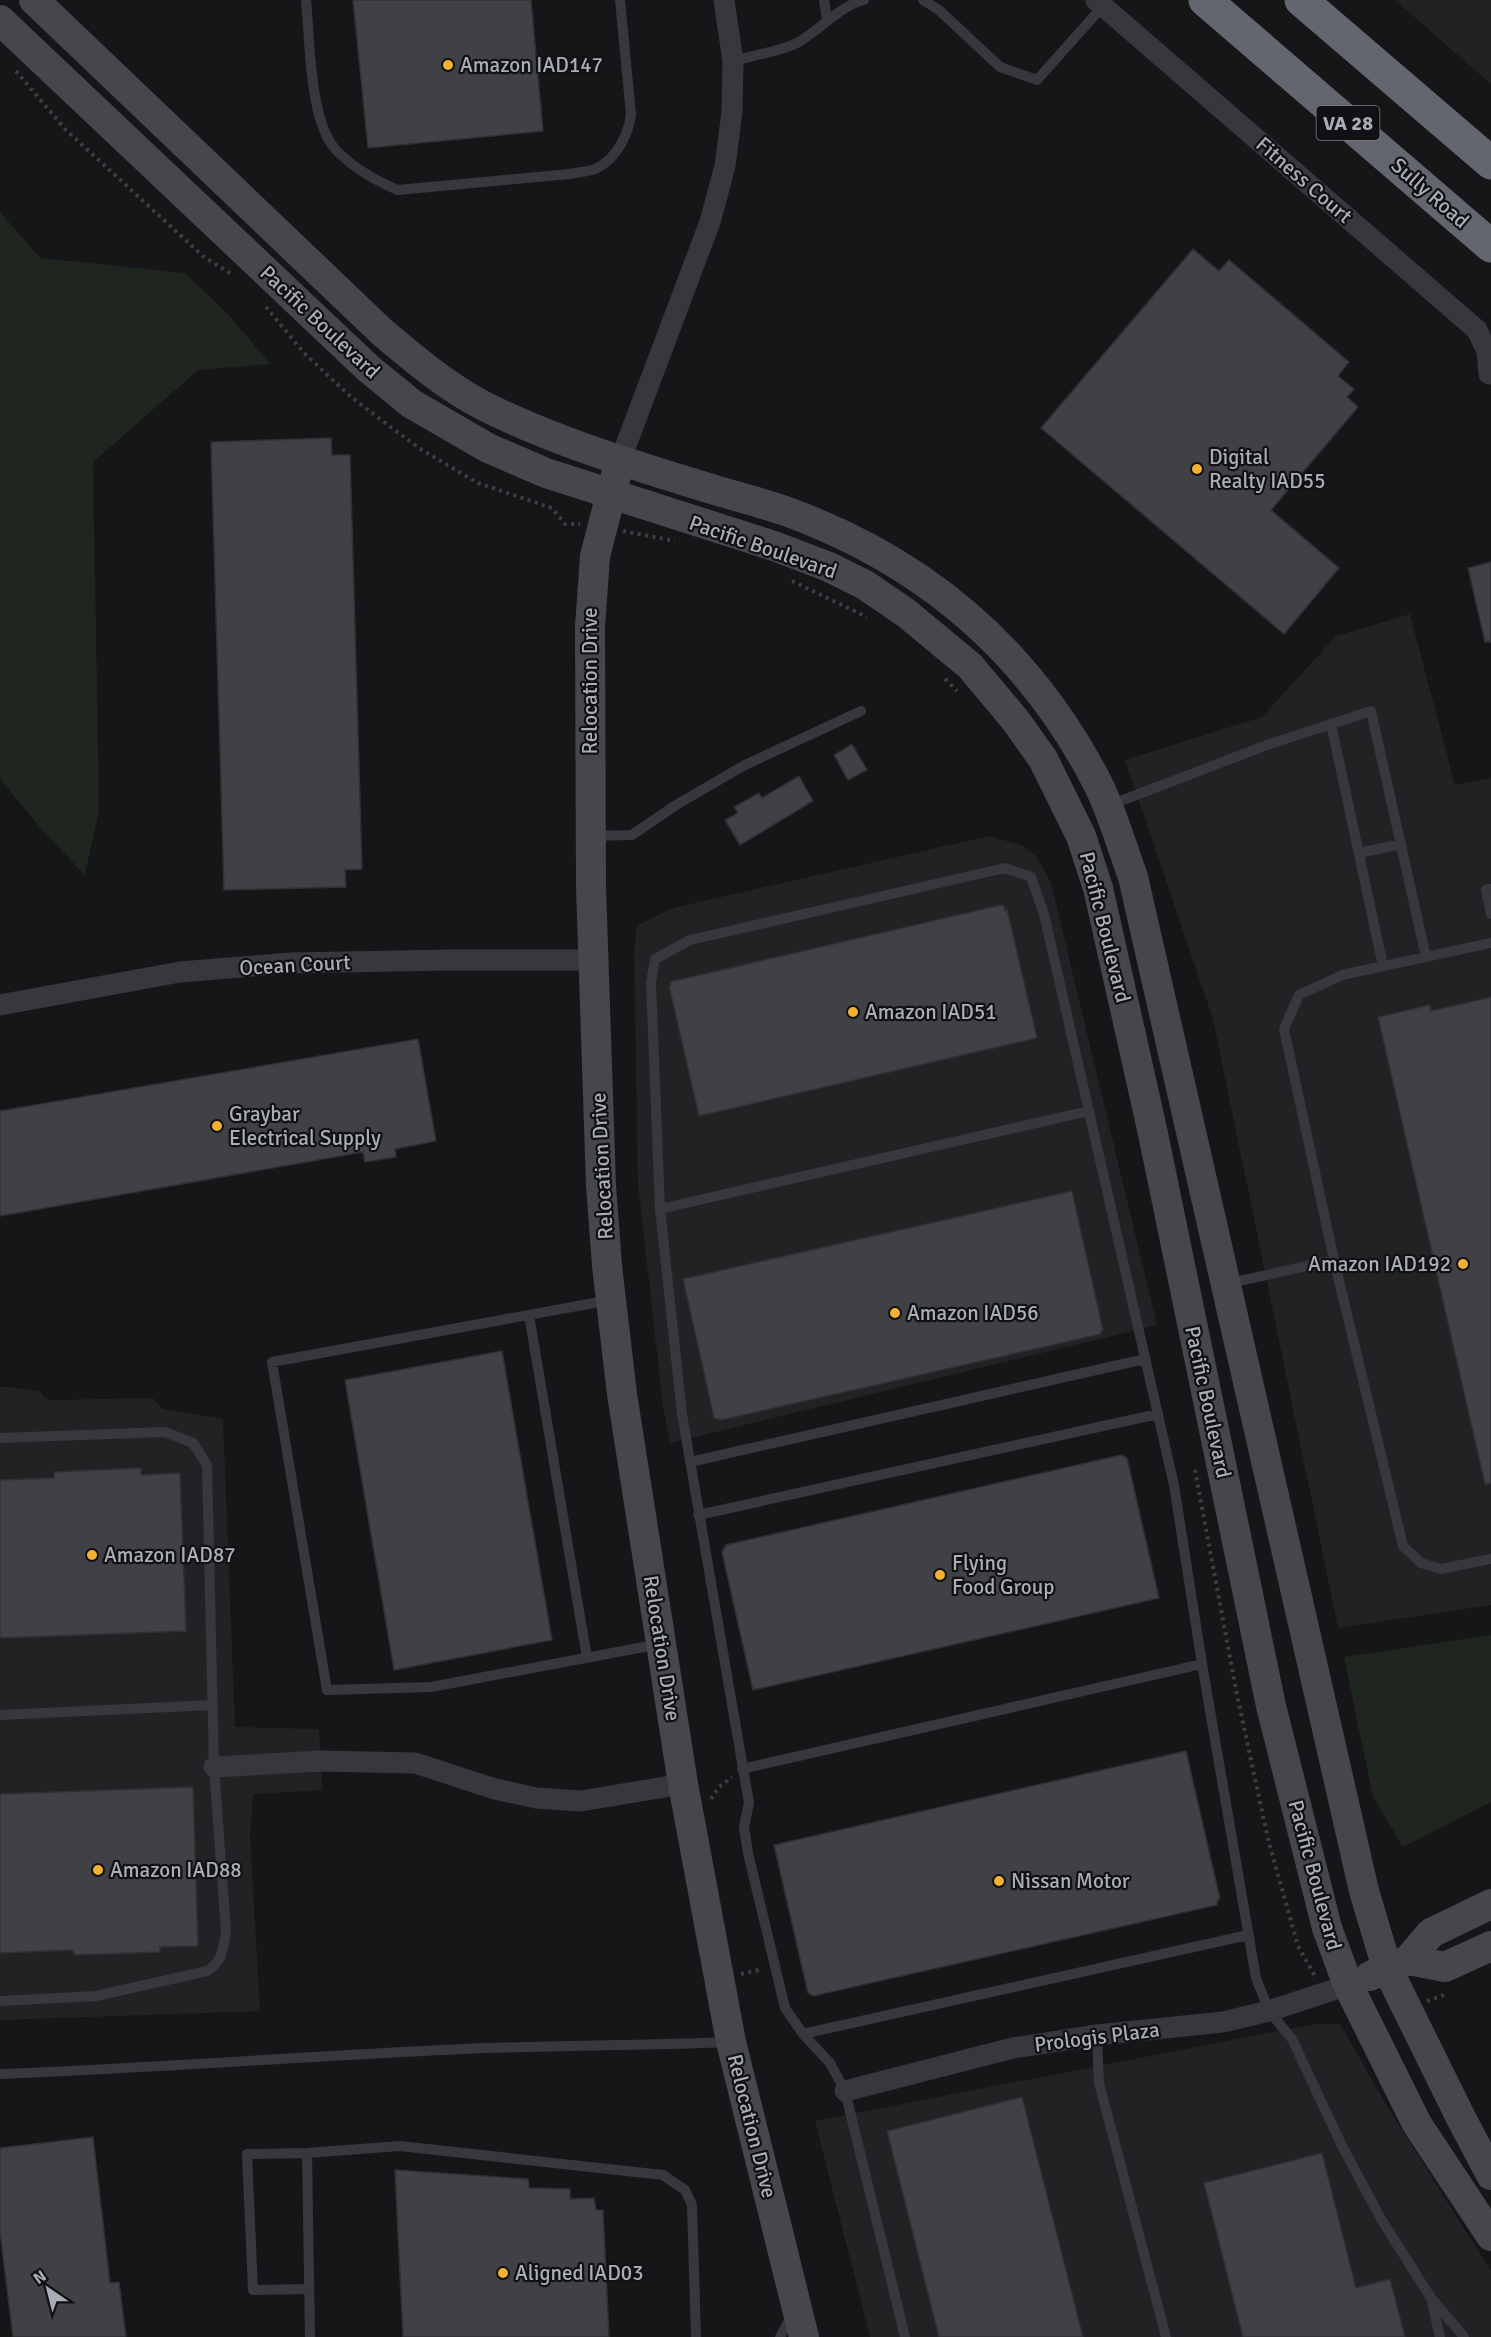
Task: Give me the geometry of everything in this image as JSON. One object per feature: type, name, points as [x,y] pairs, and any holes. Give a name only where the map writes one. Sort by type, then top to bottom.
[{"type":"highway","name":"Sully Road","points":[[1205,0],[1491,246]]},
{"type":"highway","name":"VA 28","points":[[1301,0],[1491,163]]},
{"type":"main road","name":"Pacific Boulevard","points":[[34,0],[404,351],[438,378],[484,406],[620,461],[799,516],[892,560],[942,594],[982,627],[1034,684],[1076,745],[1100,789],[1133,877],[1364,1892],[1397,1964],[1461,2118],[1491,2175]]},
{"type":"main road","name":"Pacific Boulevard","points":[[0,20],[369,369],[412,404],[488,448],[546,473],[774,546],[829,567],[865,585],[906,613],[970,666],[1016,721],[1043,759],[1081,836],[1098,888],[1152,1129],[1271,1706],[1327,1928],[1348,1985],[1417,2124],[1491,2236]]},
{"type":"main road","name":"Relocation Drive","points":[[620,461],[595,556],[591,581],[590,627],[593,960],[601,1185],[611,1300],[622,1394],[661,1644],[719,1978],[731,2042],[804,2337]]},
{"type":"main road","points":[[1348,1985],[1397,1964],[1431,1933],[1491,1904]]},
{"type":"main road","points":[[1397,1964],[1445,1967],[1491,1946]]},
{"type":"street","name":"Relocation Drive","points":[[620,461],[710,222],[725,166],[732,112],[734,61],[724,0]]},
{"type":"street","name":"Fitness Court","points":[[1099,3],[1477,330],[1487,351],[1489,374]]},
{"type":"street","name":"Ocean Court","points":[[0,1005],[180,972],[291,963],[593,960]]},
{"type":"street","points":[[214,1767],[321,1761],[415,1763],[495,1789],[536,1798],[582,1801],[686,1797]]},
{"type":"street","name":"Prologis Plaza","points":[[845,2091],[1013,2048],[1097,2035],[1222,2022],[1269,2011],[1348,1985]]},
{"type":"lane","points":[[306,0],[317,111],[324,131],[336,150],[374,180],[398,190],[570,174],[598,168],[616,152],[629,130],[630,123],[620,0]]},
{"type":"lane","points":[[824,0],[827,20]]},
{"type":"lane","points":[[734,61],[794,44],[816,31],[827,20],[864,0]]},
{"type":"lane","points":[[923,0],[939,10],[1000,68],[1037,80],[1099,3]]},
{"type":"lane","points":[[591,836],[632,835],[676,805],[745,765],[861,711]]},
{"type":"lane","points":[[1107,806],[1267,745],[1371,711],[1426,957]]},
{"type":"lane","points":[[1331,724],[1383,966]]},
{"type":"lane","points":[[1359,853],[1401,844]]},
{"type":"lane","points":[[906,2337],[845,2091],[830,2063],[803,2034],[785,2008],[748,1853],[744,1827],[749,1803],[682,1414],[660,1209],[651,983],[655,959],[690,940],[1005,868],[1031,877],[1044,914],[1158,1414],[1174,1485],[1256,1978],[1269,2011],[1292,2039],[1342,2146],[1381,2219],[1431,2298],[1464,2337]]},
{"type":"lane","points":[[1491,889],[1486,891],[1491,914]]},
{"type":"lane","points":[[1491,943],[1342,975],[1299,995],[1284,1029],[1334,1260],[1403,1546],[1421,1563],[1442,1569],[1491,1559]]},
{"type":"lane","points":[[660,1209],[1089,1111]]},
{"type":"lane","points":[[1226,1284],[1334,1260]]},
{"type":"lane","points":[[611,1300],[272,1362],[327,1690],[432,1687],[661,1644]]},
{"type":"lane","points":[[529,1315],[587,1658]]},
{"type":"lane","points":[[690,1462],[1145,1359]]},
{"type":"lane","points":[[699,1515],[1158,1414]]},
{"type":"lane","points":[[0,1438],[165,1432],[193,1443],[207,1464],[214,1767],[226,1931],[222,1956],[216,1965],[207,1971],[96,1996],[0,2001]]},
{"type":"lane","points":[[742,1768],[1202,1664]]},
{"type":"lane","points":[[0,1714],[213,1705]]},
{"type":"lane","points":[[803,2034],[1248,1935]]},
{"type":"lane","points":[[1097,2035],[1100,2083],[1167,2337]]},
{"type":"lane","points":[[0,2074],[463,2049],[731,2042]]},
{"type":"lane","points":[[309,2289],[253,2290],[248,2154],[307,2153],[400,2146],[663,2175],[685,2190],[692,2205],[696,2337]]},
{"type":"lane","points":[[307,2153],[310,2337]]},
{"type":"lane","points":[[1431,2298],[1440,2337]]},
{"type":"lane","points":[[780,2337],[796,2307]]},
{"type":"path","points":[[686,1797],[706,1803],[717,1793],[719,1786],[742,1768]]},
{"type":"path","points":[[719,1978],[775,1967]]},
{"type":"shaded area","points":[[1395,0],[1491,0],[1491,84]]},
{"type":"shaded area","points":[[0,212],[40,258],[185,273],[228,314],[270,364],[198,370],[93,462],[99,810],[85,875],[43,831],[0,779]]},
{"type":"shaded area","points":[[1410,614],[1455,785],[1491,778],[1491,1605],[1338,1628],[1213,1019],[1125,760],[1262,717],[1336,636]]},
{"type":"shaded area","points":[[989,836],[1024,846],[1037,857],[1051,883],[1157,1325],[670,1443],[663,1407],[638,1183],[634,951],[637,926],[673,908]]},
{"type":"shaded area","points":[[0,1387],[41,1392],[45,1398],[53,1400],[153,1398],[162,1409],[223,1419],[235,1727],[319,1729],[321,1761],[322,1790],[253,1794],[250,1835],[260,2011],[0,2020]]},
{"type":"shaded area","points":[[1491,1635],[1491,1802],[1403,1847],[1373,1797],[1344,1657]]},
{"type":"shaded area","points":[[1315,2024],[1340,2024],[1390,2111],[1491,2271],[1491,2337],[870,2337],[815,2121]]},
{"type":"building","name":"Amazon IAD147","points":[[353,0],[531,0],[543,131],[368,148]]},
{"type":"building","name":"Digital Realty IAD55","points":[[1193,249],[1219,271],[1229,260],[1349,362],[1338,376],[1354,389],[1347,397],[1358,407],[1271,510],[1339,568],[1284,634],[1041,428]]},
{"type":"building","points":[[331,438],[332,455],[350,455],[362,869],[345,870],[346,887],[224,890],[211,442]]},
{"type":"building","points":[[1491,562],[1491,642],[1485,642],[1468,568]]},
{"type":"building","points":[[852,744],[867,770],[848,780],[834,755]]},
{"type":"building","points":[[799,776],[813,801],[740,845],[725,820],[738,813],[734,807],[759,793],[762,798]]},
{"type":"building","name":"Amazon IAD51","points":[[1001,905],[1005,910],[1007,909],[1037,1038],[699,1116],[669,986],[670,982]]},
{"type":"building","name":"Amazon IAD192","points":[[1491,997],[1491,1483],[1485,1484],[1378,1017],[1430,1005],[1431,1011]]},
{"type":"building","name":"Graybar Electrical Supply","points":[[418,1039],[436,1141],[395,1149],[396,1157],[365,1162],[363,1152],[0,1216],[0,1111]]},
{"type":"building","name":"Amazon IAD56","points":[[1072,1191],[1103,1330],[1101,1334],[721,1420],[714,1418],[683,1279]]},
{"type":"building","points":[[502,1351],[552,1640],[394,1670],[345,1380]]},
{"type":"building","name":"Flying Food Group","points":[[1121,1455],[1127,1458],[1159,1598],[753,1690],[722,1552],[726,1545]]},
{"type":"building","name":"Amazon IAD87","points":[[141,1468],[141,1475],[180,1473],[186,1631],[0,1638],[0,1480],[54,1478],[54,1472]]},
{"type":"building","name":"Nissan Motor","points":[[1186,1751],[1220,1899],[1217,1905],[813,1996],[808,1993],[774,1845]]},
{"type":"building","name":"Amazon IAD88","points":[[193,1787],[198,1946],[160,1947],[160,1952],[74,1955],[73,1950],[0,1953],[0,1794]]},
{"type":"building","points":[[1022,2097],[1083,2337],[939,2337],[887,2131]]},
{"type":"building","points":[[93,2137],[110,2283],[119,2282],[126,2337],[13,2337],[0,2232],[0,2148]]},
{"type":"building","points":[[1322,2153],[1356,2288],[1390,2279],[1405,2337],[1243,2337],[1204,2183]]},
{"type":"building","name":"Aligned IAD03","points":[[395,2170],[528,2179],[529,2188],[570,2189],[570,2199],[594,2198],[596,2210],[603,2210],[609,2337],[403,2337]]},
{"type":"place","name":"Amazon IAD147","points":[[448,65]]},
{"type":"place","name":"Digital Realty IAD55","points":[[1197,469]]},
{"type":"place","name":"Amazon IAD51","points":[[853,1012]]},
{"type":"place","name":"Graybar Electrical Supply","points":[[217,1126]]},
{"type":"place","name":"Amazon IAD192","points":[[1463,1264]]},
{"type":"place","name":"Amazon IAD56","points":[[895,1313]]},
{"type":"place","name":"Amazon IAD87","points":[[92,1555]]},
{"type":"place","name":"Flying Food Group","points":[[940,1575]]},
{"type":"place","name":"Amazon IAD88","points":[[98,1870]]},
{"type":"place","name":"Nissan Motor","points":[[999,1881]]},
{"type":"place","name":"Aligned IAD03","points":[[503,2273]]}]
